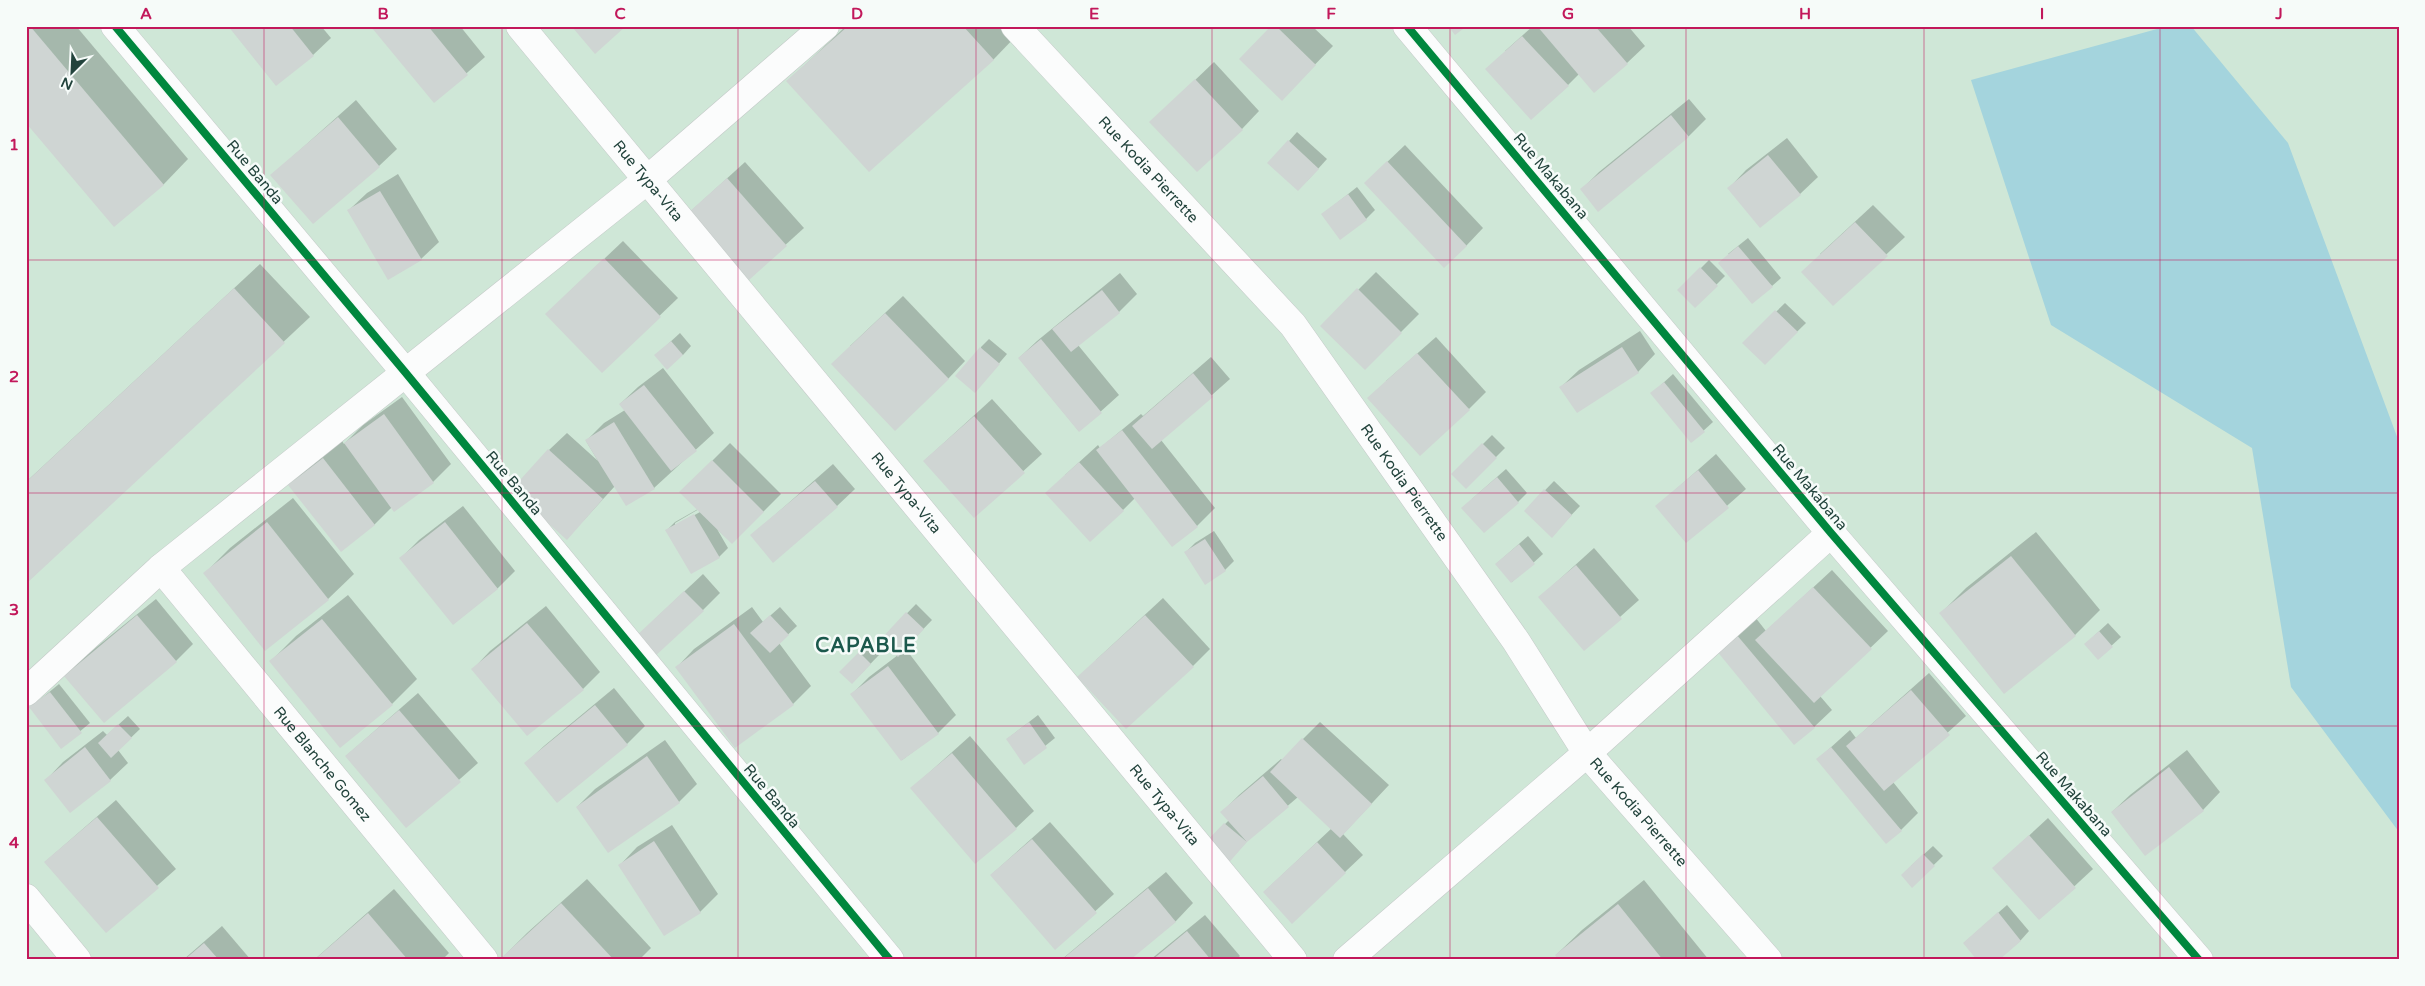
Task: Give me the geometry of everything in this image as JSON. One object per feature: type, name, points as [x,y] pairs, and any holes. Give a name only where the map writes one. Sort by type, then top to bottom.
[{"type":"street","name":"Rue Banda","points":[[115,26],[405,372],[890,960]]},
{"type":"street","name":"Rue Typa-Vita","points":[[520,26],[1294,960]]},
{"type":"street","points":[[26,692],[161,568],[647,180],[825,26]]},
{"type":"street","name":"Rue Kodia Pierrette","points":[[1015,26],[1293,325],[1516,641],[1587,753],[1768,960]]},
{"type":"street","name":"Rue Makabana","points":[[1407,26],[1830,533],[2199,960]]},
{"type":"street","points":[[1347,960],[1587,753],[1830,533]]},
{"type":"street","name":"Rue Blanche Gomez","points":[[161,568],[484,960]]},
{"type":"street","points":[[26,898],[77,960]]},
{"type":"green space","points":[[26,26],[2399,26],[2399,960],[26,960]]},
{"type":"water","points":[[2168,26],[2191,26],[2288,143],[2399,442],[2399,832],[2291,687],[2252,448],[2051,325],[1971,80]]},
{"type":"building","points":[[26,26],[30,26],[164,185],[114,227],[26,123]]},
{"type":"building","points":[[228,26],[290,26],[314,56],[276,86]]},
{"type":"building","points":[[374,26],[428,26],[468,75],[434,103],[372,28]]},
{"type":"building","points":[[575,26],[626,26],[595,54],[573,28]]},
{"type":"building","points":[[848,26],[963,26],[994,60],[869,172],[786,81]]},
{"type":"building","points":[[1271,26],[1276,26],[1316,65],[1282,101],[1239,59]]},
{"type":"building","points":[[1448,26],[1467,26],[1455,35]]},
{"type":"building","points":[[1537,26],[1595,26],[1628,64],[1594,93]]},
{"type":"building","points":[[1522,36],[1569,86],[1531,120],[1485,69]]},
{"type":"building","points":[[1195,79],[1243,130],[1197,172],[1149,122]]},
{"type":"building","points":[[1671,115],[1689,137],[1598,212],[1580,189]]},
{"type":"building","points":[[338,117],[380,167],[313,224],[270,175]]},
{"type":"building","points":[[1288,140],[1319,169],[1298,191],[1267,163]]},
{"type":"building","points":[[1768,155],[1801,195],[1760,228],[1727,188]]},
{"type":"building","points":[[1387,161],[1467,246],[1444,268],[1364,183]]},
{"type":"building","points":[[727,178],[787,246],[749,280],[689,212]]},
{"type":"building","points":[[380,191],[422,260],[388,280],[347,210]]},
{"type":"building","points":[[1348,194],[1367,220],[1340,240],[1321,214]]},
{"type":"building","points":[[1855,222],[1888,256],[1833,306],[1801,272]]},
{"type":"building","points":[[1738,246],[1773,287],[1752,304],[1718,263]]},
{"type":"building","points":[[604,258],[661,317],[602,373],[545,314]]},
{"type":"building","points":[[1700,267],[1718,286],[1695,308],[1677,290]]},
{"type":"building","points":[[234,288],[285,343],[26,584],[26,482]]},
{"type":"building","points":[[1357,288],[1402,333],[1365,370],[1320,326]]},
{"type":"building","points":[[1102,290],[1120,313],[1071,352],[1052,329]]},
{"type":"building","points":[[1775,310],[1798,332],[1765,365],[1742,343]]},
{"type":"building","points":[[885,313],[949,379],[895,431],[831,364]]},
{"type":"building","points":[[1041,339],[1102,413],[1079,432],[1018,358]]},
{"type":"building","points":[[671,341],[683,355],[667,370],[654,355]]},
{"type":"building","points":[[980,347],[1000,364],[975,393],[955,376]]},
{"type":"building","points":[[1622,347],[1639,373],[1577,413],[1559,387]]},
{"type":"building","points":[[1417,353],[1470,410],[1420,456],[1367,398]]},
{"type":"building","points":[[1193,373],[1213,397],[1152,449],[1132,426]]},
{"type":"building","points":[[1664,382],[1705,432],[1691,443],[1650,393]]},
{"type":"building","points":[[644,385],[697,451],[671,471],[619,404]]},
{"type":"building","points":[[384,414],[434,483],[394,512],[344,443]]},
{"type":"building","points":[[974,416],[1025,473],[974,518],[923,461]]},
{"type":"building","points":[[614,422],[655,489],[626,506],[585,440]]},
{"type":"building","points":[[1122,430],[1198,527],[1172,547],[1096,450]]},
{"type":"building","points":[[1482,443],[1497,458],[1466,489],[1451,474]]},
{"type":"building","points":[[548,449],[603,499],[567,540],[511,490]]},
{"type":"building","points":[[323,458],[375,525],[341,552],[288,485]]},
{"type":"building","points":[[712,460],[764,512],[732,544],[679,492]]},
{"type":"building","points":[[1079,462],[1124,511],[1090,542],[1045,493]]},
{"type":"building","points":[[1698,470],[1729,508],[1686,543],[1655,506]]},
{"type":"building","points":[[1497,477],[1519,503],[1484,533],[1461,508]]},
{"type":"building","points":[[815,481],[838,507],[773,563],[750,535]]},
{"type":"building","points":[[1544,489],[1572,515],[1552,538],[1524,511]]},
{"type":"building","points":[[694,514],[720,558],[691,574],[665,530]]},
{"type":"building","points":[[267,522],[329,600],[265,651],[203,573]]},
{"type":"building","points":[[445,522],[498,589],[453,625],[399,558]]},
{"type":"building","points":[[1205,539],[1226,571],[1205,585],[1184,552]]},
{"type":"building","points":[[1519,544],[1535,564],[1511,583],[1495,564]]},
{"type":"building","points":[[2011,556],[2076,636],[2004,694],[1939,613]]},
{"type":"building","points":[[1576,565],[1622,619],[1584,651],[1538,597]]},
{"type":"building","points":[[1813,587],[1872,649],[1814,703],[1755,640]]},
{"type":"building","points":[[684,591],[704,611],[653,658],[634,638]]},
{"type":"building","points":[[906,612],[924,629],[898,657],[880,640]]},
{"type":"building","points":[[137,615],[177,662],[104,723],[64,676]]},
{"type":"building","points":[[770,615],[789,635],[770,653],[750,633]]},
{"type":"building","points":[[1145,615],[1194,667],[1126,729],[1077,677]]},
{"type":"building","points":[[322,619],[393,705],[340,748],[269,661]]},
{"type":"building","points":[[527,623],[584,690],[527,736],[471,669]]},
{"type":"building","points":[[734,624],[794,705],[735,748],[675,667]]},
{"type":"building","points":[[2099,631],[2113,647],[2098,660],[2084,644]]},
{"type":"building","points":[[1736,634],[1815,728],[1794,745],[1716,650]]},
{"type":"building","points":[[859,652],[871,664],[852,684],[839,672]]},
{"type":"building","points":[[888,666],[939,734],[901,761],[850,694]]},
{"type":"building","points":[[1911,690],[1950,735],[1884,791],[1846,746]]},
{"type":"building","points":[[50,692],[82,733],[61,749],[29,707]]},
{"type":"building","points":[[595,705],[628,745],[557,803],[524,763]]},
{"type":"building","points":[[399,710],[461,782],[406,828],[345,756]]},
{"type":"building","points":[[1029,722],[1047,748],[1024,765],[1006,739]]},
{"type":"building","points":[[118,724],[132,738],[111,758],[98,743]]},
{"type":"building","points":[[1302,738],[1372,804],[1340,838],[1270,772]]},
{"type":"building","points":[[85,747],[111,781],[70,813],[44,780]]},
{"type":"building","points":[[1831,747],[1902,831],[1886,844],[1816,759]]},
{"type":"building","points":[[952,753],[1017,829],[975,864],[910,788]]},
{"type":"building","points":[[647,756],[680,803],[608,853],[576,807]]},
{"type":"building","points":[[2169,767],[2204,811],[2145,856],[2111,812]]},
{"type":"building","points":[[1263,776],[1289,807],[1247,842],[1220,812]]},
{"type":"building","points":[[97,817],[159,888],[106,933],[44,862]]},
{"type":"building","points":[[1224,823],[1247,842],[1225,867],[1202,846]]},
{"type":"building","points":[[2029,835],[2076,888],[2039,920],[1992,868]]},
{"type":"building","points":[[1032,839],[1097,913],[1055,950],[990,875]]},
{"type":"building","points":[[654,841],[701,913],[664,936],[618,865]]},
{"type":"building","points":[[1317,842],[1346,873],[1292,924],[1263,892]]},
{"type":"building","points":[[1923,854],[1935,866],[1912,888],[1901,875]]},
{"type":"building","points":[[1148,888],[1176,922],[1130,960],[1067,960],[1065,957]]},
{"type":"building","points":[[561,903],[614,960],[502,960],[501,958]]},
{"type":"building","points":[[1618,904],[1663,960],[1558,960],[1555,955]]},
{"type":"building","points":[[1998,912],[2021,941],[1999,960],[1977,960],[1963,943]]},
{"type":"building","points":[[368,913],[408,960],[314,960]]},
{"type":"building","points":[[1187,931],[1211,960],[1152,960]]},
{"type":"building","points":[[204,943],[219,960],[184,960]]},
{"type":"cycle path","points":[[115,26],[405,372],[890,960]]},
{"type":"cycle path","points":[[1407,26],[1831,533],[2199,960]]},
{"type":"district","name":"CAPABLE","points":[[866,645]]}]
